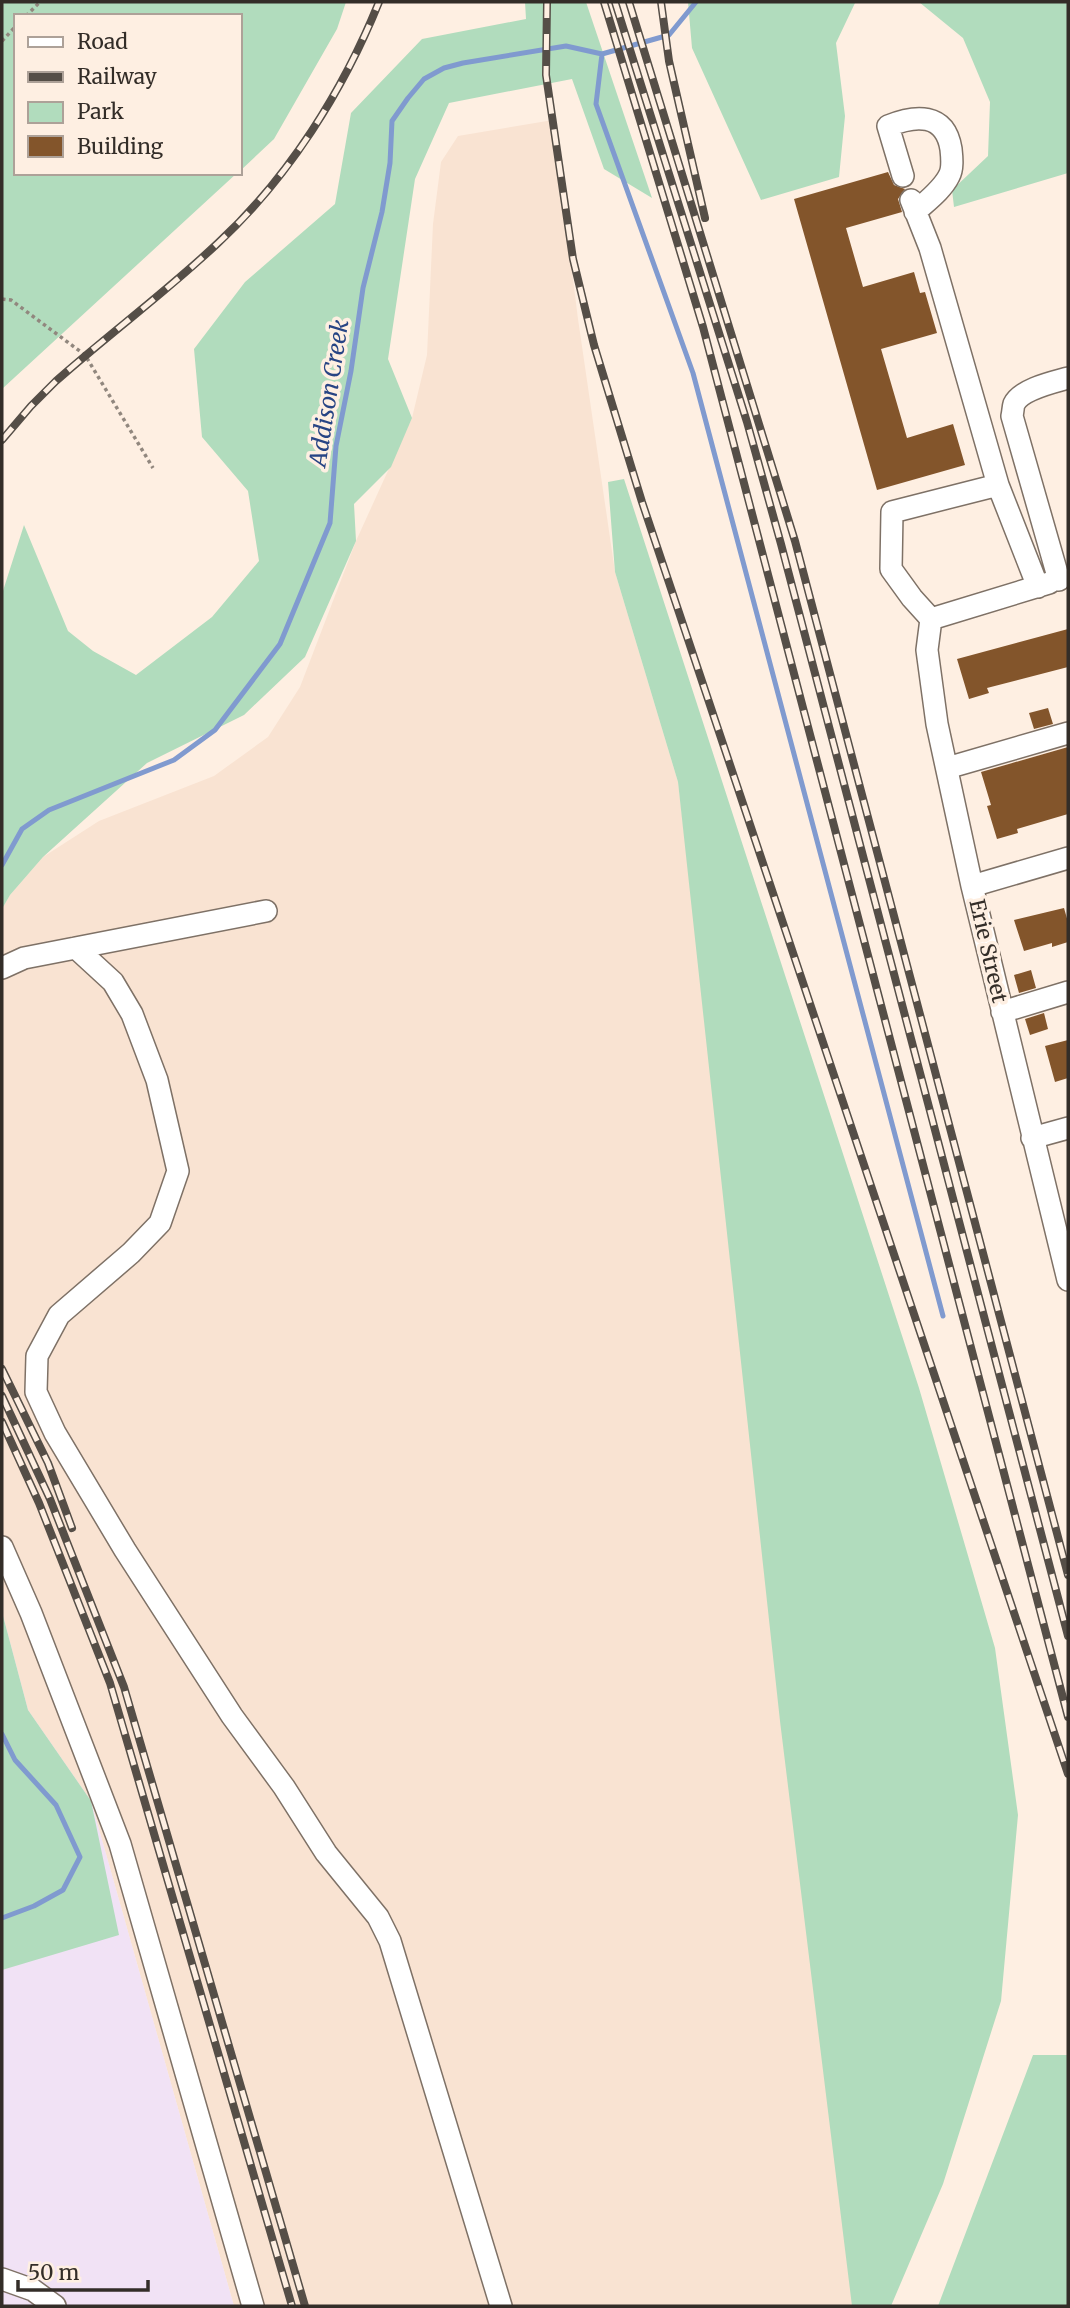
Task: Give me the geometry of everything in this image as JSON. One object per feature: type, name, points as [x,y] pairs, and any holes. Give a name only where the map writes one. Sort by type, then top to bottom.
[{"type":"street","points":[[903,176],[888,126],[905,120],[926,118],[940,125],[950,140],[951,175],[913,206],[930,248],[998,485],[1038,587]]},
{"type":"street","points":[[998,485],[892,512],[891,569],[931,620],[1063,579],[1012,416],[1014,404],[1021,397],[1043,385],[1068,378]]},
{"type":"street","name":"Erie Street","points":[[931,620],[927,650],[937,724],[972,886],[1032,1138],[1067,1271]]},
{"type":"street","points":[[947,768],[1068,733]]},
{"type":"street","points":[[972,886],[1068,858]]},
{"type":"street","points":[[2,968],[24,958],[266,911]]},
{"type":"street","points":[[75,948],[113,982],[132,1014],[156,1080],[178,1171],[160,1223],[131,1254],[59,1315],[37,1356],[36,1392],[55,1433],[125,1550],[232,1716],[284,1787],[326,1853],[378,1917],[390,1941],[501,2306]]},
{"type":"street","points":[[1002,1012],[1068,992]]},
{"type":"street","points":[[1032,1138],[1068,1128]]},
{"type":"street","points":[[2,1547],[31,1613],[120,1844],[253,2306]]},
{"type":"street","points":[[2,2279],[33,2290],[55,2306]]},
{"type":"path","points":[[2,41],[14,28]]},
{"type":"path","points":[[2,299],[11,300],[85,355],[153,468]]},
{"type":"shaded area","points":[[553,120],[578,319],[615,572],[678,782],[860,2306],[234,2306],[91,1801],[28,1710],[2,1612],[2,909],[10,895],[43,857],[99,821],[214,776],[268,737],[300,687],[356,541],[412,418],[427,355],[433,224],[441,162],[458,136]]},
{"type":"shaded area","points":[[2,1612],[28,1710],[91,1801],[234,2306],[2,2306]]},
{"type":"green space","points":[[4,2],[346,2],[337,29],[274,139],[242,169],[242,14],[14,14],[14,175],[235,175],[2,389]]},
{"type":"green space","points":[[525,2],[586,2],[652,198],[604,169],[572,79],[449,103],[415,179],[388,359],[412,418],[391,467],[354,504],[356,541],[305,657],[244,715],[147,763],[43,857],[10,895],[2,909],[2,594],[24,525],[68,631],[93,651],[136,675],[212,617],[259,561],[248,491],[202,437],[194,349],[245,282],[335,204],[351,113],[422,39],[526,19]]},
{"type":"green space","points":[[688,2],[858,2],[855,3],[836,43],[845,116],[839,177],[761,200],[692,48]]},
{"type":"green space","points":[[919,2],[1068,2],[1068,173],[954,207],[952,190],[988,156],[990,102],[963,38]]},
{"type":"green space","points":[[624,479],[919,1388],[995,1648],[1018,1815],[1001,2001],[943,2184],[891,2306],[852,2306],[780,1721],[678,782],[615,572],[608,482]]},
{"type":"green space","points":[[2,1612],[28,1710],[91,1801],[119,1935],[2,1970]]},
{"type":"green space","points":[[1033,2055],[1068,2055],[1068,2306],[938,2306]]},
{"type":"building","points":[[888,172],[894,185],[905,189],[898,199],[902,212],[846,228],[863,287],[914,272],[920,293],[925,292],[937,333],[881,349],[907,438],[953,424],[965,465],[877,490],[794,199]]},
{"type":"building","points":[[1068,629],[1068,667],[987,688],[989,693],[969,699],[957,659]]},
{"type":"building","points":[[1048,708],[1053,724],[1034,729],[1029,713]]},
{"type":"building","points":[[1068,747],[1068,814],[1017,829],[1018,833],[997,839],[981,772]]},
{"type":"building","points":[[1064,908],[1068,922],[1068,942],[1052,947],[1052,943],[1024,951],[1014,920]]},
{"type":"building","points":[[1031,970],[1036,988],[1019,993],[1014,975]]},
{"type":"building","points":[[1044,1013],[1048,1029],[1030,1035],[1025,1019]]},
{"type":"building","points":[[1068,1040],[1068,1078],[1055,1082],[1045,1046]]},
{"type":"waterway","name":"Addison Creek","points":[[2,865],[22,829],[49,810],[174,760],[215,730],[280,644],[330,523],[336,446],[351,371],[363,288],[382,212],[390,163],[392,121],[408,98],[424,79],[444,68],[463,63],[566,46],[602,54],[669,35],[696,2]]},
{"type":"waterway","points":[[602,54],[596,104],[693,373],[943,1316]]},
{"type":"waterway","name":"Addison Creek","points":[[2,1734],[15,1760],[56,1805],[80,1857],[63,1890],[34,1906],[2,1918]]},
{"type":"railway","points":[[2,440],[56,381],[218,243],[268,190],[291,161],[331,100],[379,2]]},
{"type":"railway","points":[[547,2],[546,75],[573,259],[594,345],[642,502],[1068,1774]]},
{"type":"railway","points":[[604,2],[703,327],[1068,1717]]},
{"type":"railway","points":[[615,2],[747,422],[781,544],[1068,1636]]},
{"type":"railway","points":[[629,2],[795,541],[1068,1575]]},
{"type":"railway","points":[[661,2],[669,61],[705,218]]},
{"type":"railway","points":[[2,1369],[48,1463],[72,1528]]},
{"type":"railway","points":[[2,1396],[50,1499],[124,1687],[305,2306]]},
{"type":"railway","points":[[2,1422],[39,1503],[110,1683],[292,2306]]}]
